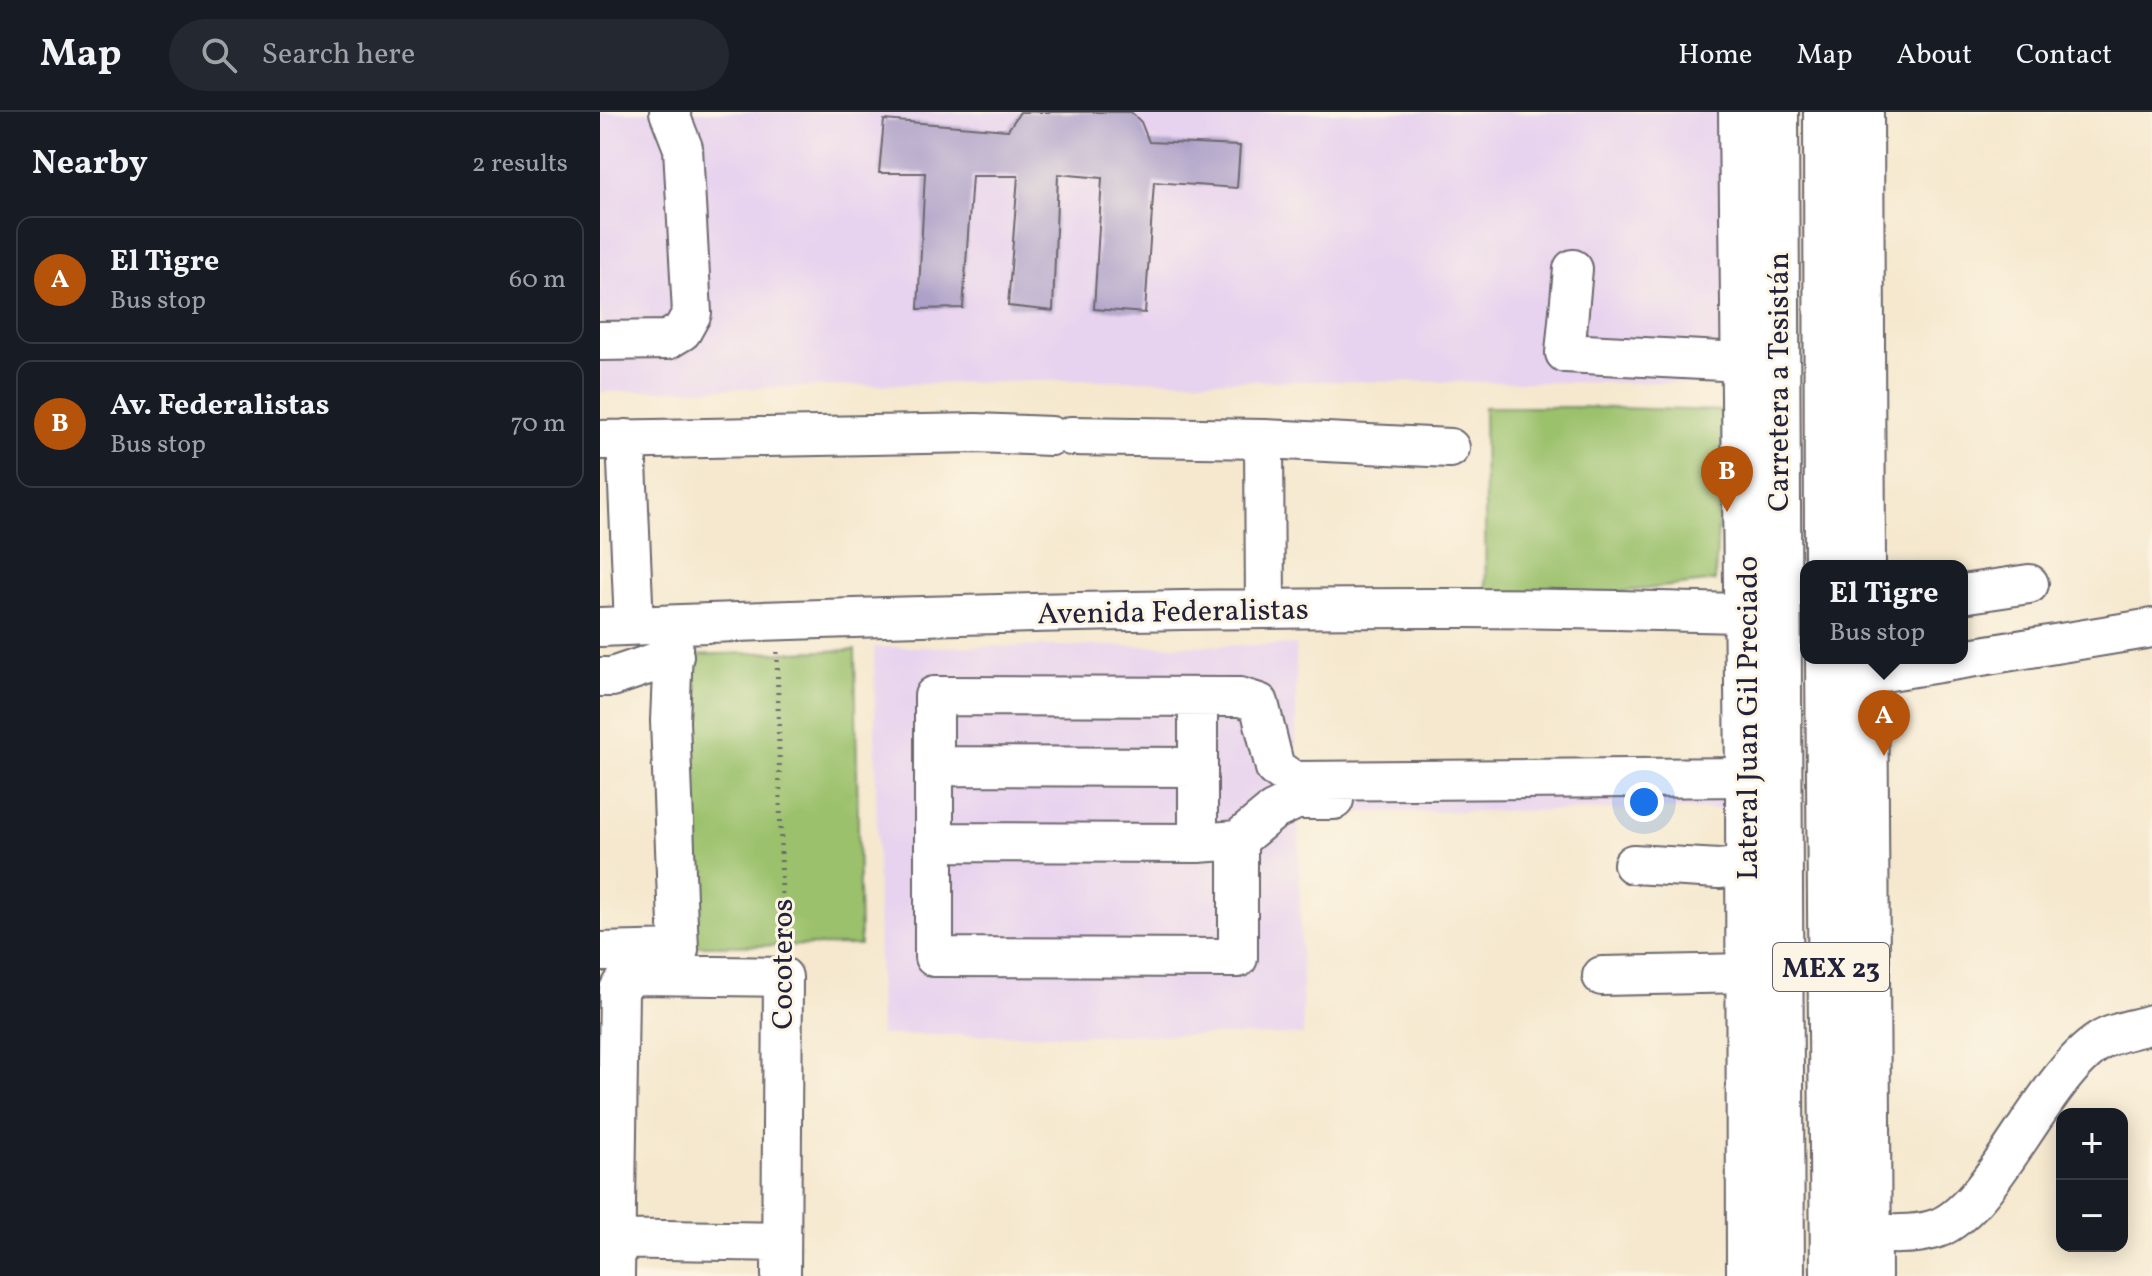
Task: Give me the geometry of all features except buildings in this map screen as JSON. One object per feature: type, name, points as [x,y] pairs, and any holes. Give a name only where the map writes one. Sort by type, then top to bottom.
[{"type":"main road","name":"Lateral Juan Gil Preciado","points":[[1741,112],[1759,305],[1742,362],[1748,790],[1749,1276]]},
{"type":"main road","name":"Carretera a Tesistán","points":[[1776,112],[1759,305],[1782,1276]]},
{"type":"main road","name":"Carretera a Tesistán","points":[[1826,112],[1827,560]]},
{"type":"main road","points":[[1861,112],[1863,560]]},
{"type":"main road","name":"MEX 23","points":[[1833,1276],[1851,1232],[1847,668]]},
{"type":"main road","points":[[1851,1232],[1869,1276]]},
{"type":"street","points":[[600,341],[667,340],[682,331],[692,313],[683,148],[669,112]]},
{"type":"street","points":[[1573,269],[1565,353],[1742,362]]},
{"type":"street","points":[[617,626],[613,440],[976,433],[1264,439],[1450,448]]},
{"type":"street","points":[[1264,439],[1265,609]]},
{"type":"street","points":[[1968,593],[2029,584]]},
{"type":"street","name":"Avenida Federalistas","points":[[617,626],[674,640],[984,613],[1439,607],[1745,613]]},
{"type":"street","points":[[1968,652],[2152,628]]},
{"type":"street","points":[[600,677],[626,673],[674,640]]},
{"type":"street","points":[[600,952],[679,950],[670,721],[674,640]]},
{"type":"street","points":[[1847,668],[1878,664]]},
{"type":"street","points":[[1238,840],[1238,958],[934,957],[934,696],[1240,697],[1259,703],[1275,768],[1294,781],[1748,790]]},
{"type":"street","points":[[1198,697],[1198,843]]},
{"type":"street","points":[[934,766],[1198,767]]},
{"type":"street","points":[[934,842],[1198,843],[1238,840],[1273,811],[1296,800],[1748,790]]},
{"type":"street","points":[[1633,864],[1719,869],[1748,866]]},
{"type":"street","points":[[1602,976],[1748,973]]},
{"type":"street","points":[[781,1259],[610,1251],[619,990],[626,980],[638,975],[783,977]]},
{"type":"street","name":"Cocoteros","points":[[781,1259],[783,977]]},
{"type":"street","points":[[1851,1232],[1892,1234],[1934,1230],[1970,1206],[2065,1071],[2101,1040],[2152,1024]]},
{"type":"path","name":"Cocoteros","points":[[777,652],[783,977]]},
{"type":"shaded area","points":[[600,112],[1725,112],[1728,383],[1076,380],[600,392]]},
{"type":"shaded area","points":[[1296,645],[1296,770],[1723,764],[1723,809],[1298,813],[1303,1035],[880,1035],[874,647]]},
{"type":"green space","points":[[1484,407],[1724,411],[1715,581],[1486,607]]},
{"type":"green space","points":[[855,650],[860,945],[692,946],[686,655]]},
{"type":"place","name":"Av. Federalistas","points":[[1727,512]]},
{"type":"place","name":"El Tigre","points":[[1884,756]]}]
